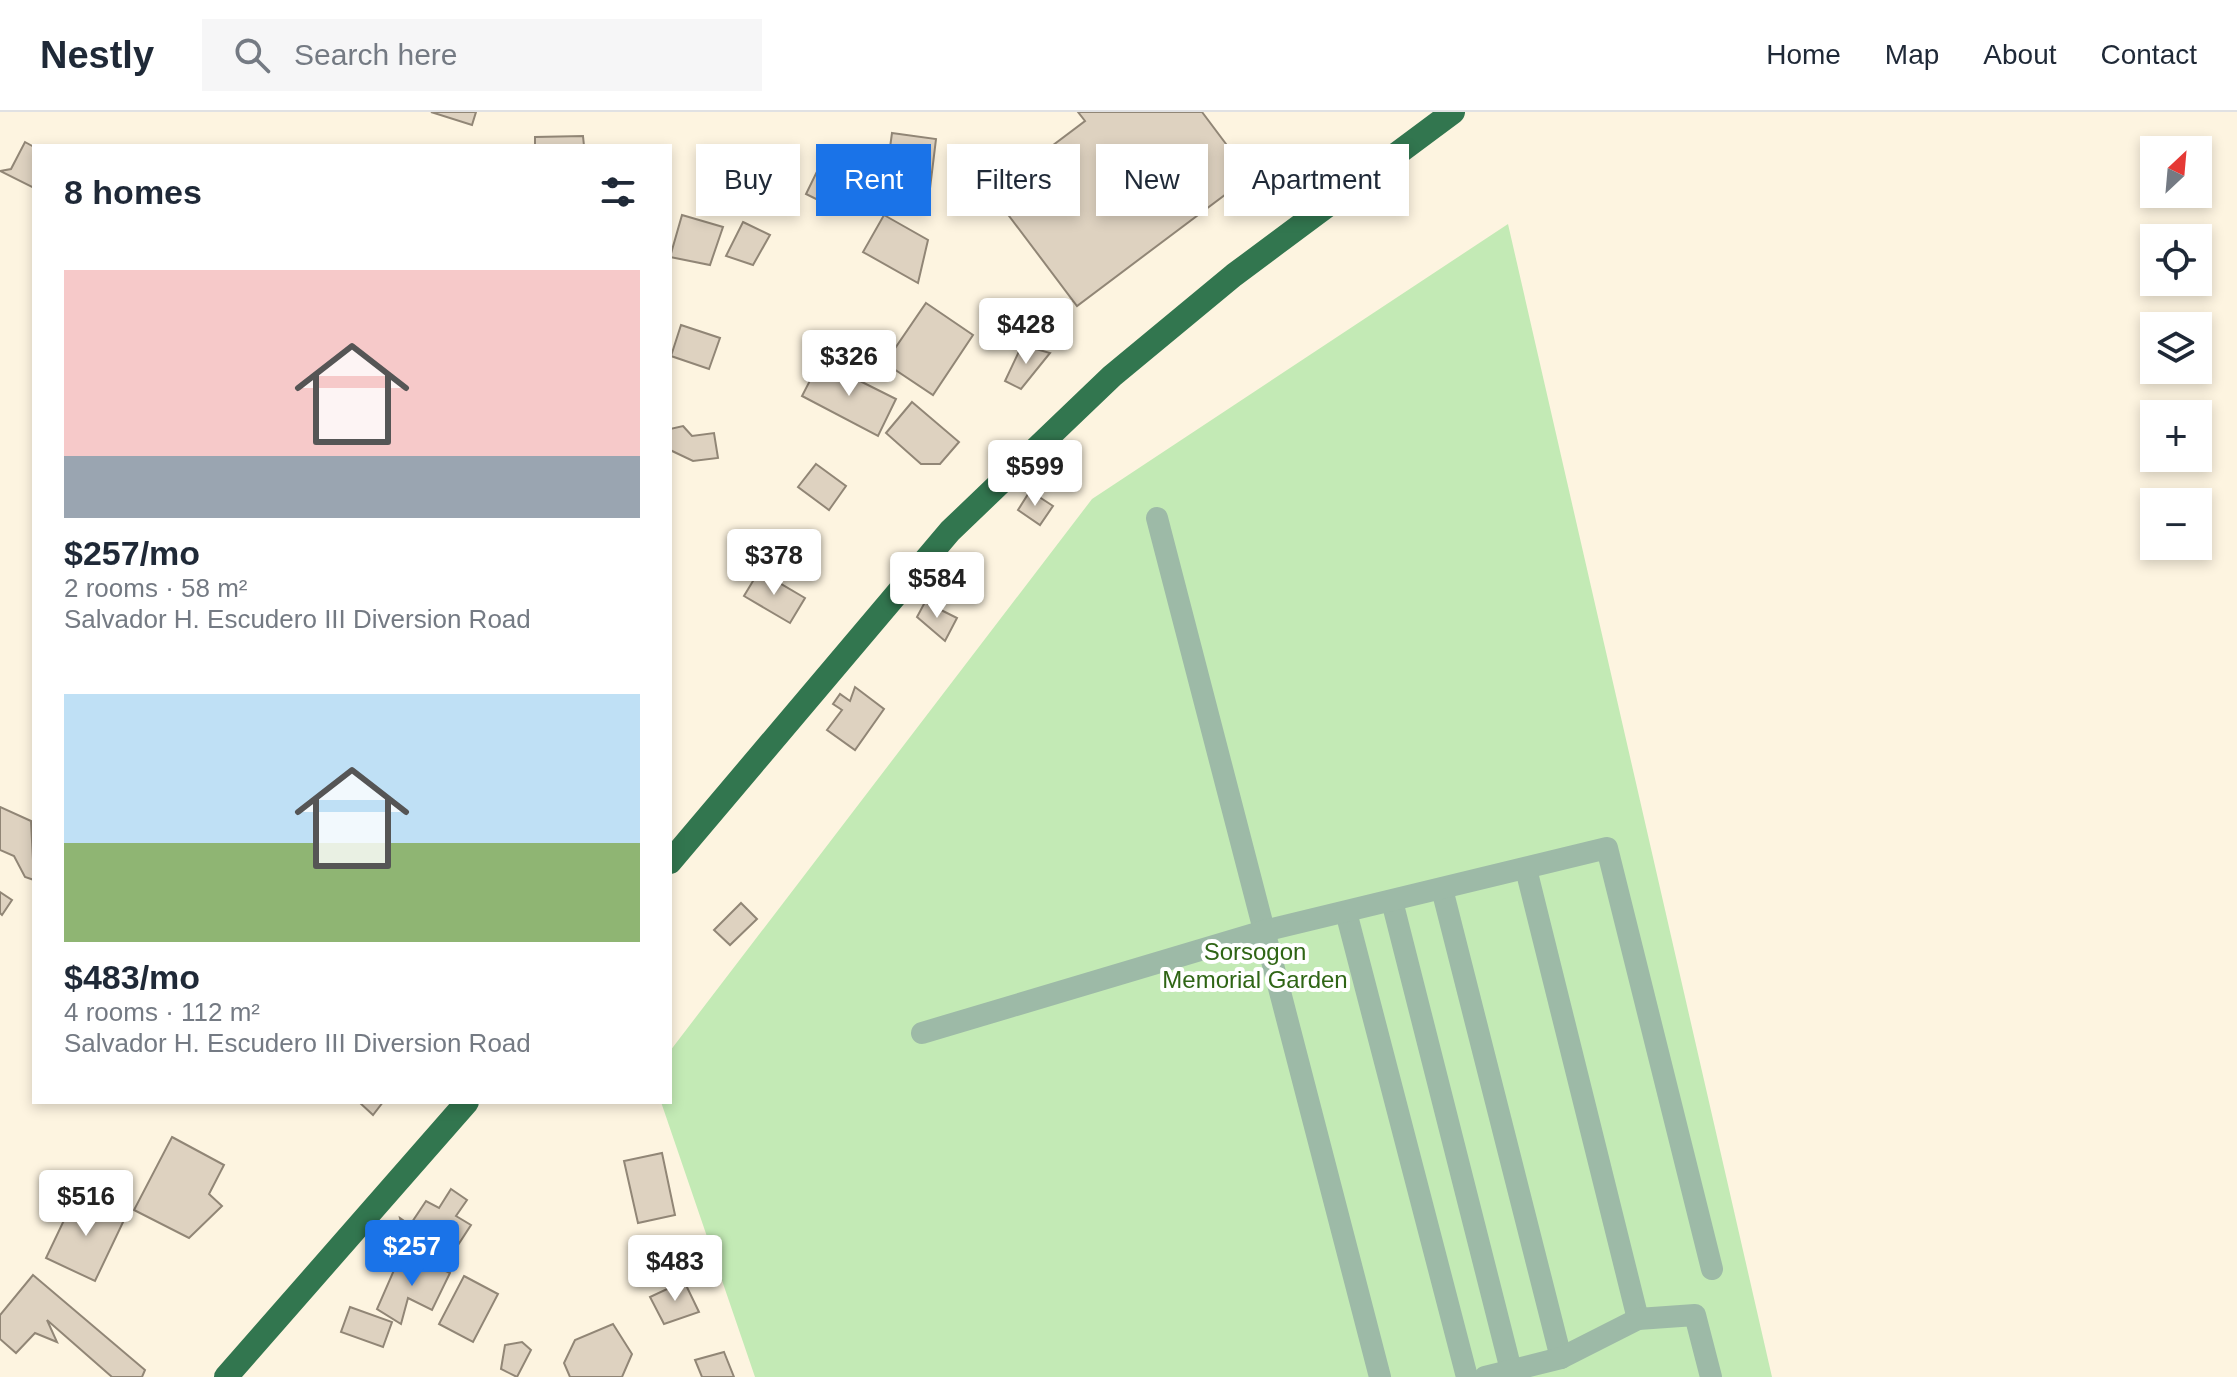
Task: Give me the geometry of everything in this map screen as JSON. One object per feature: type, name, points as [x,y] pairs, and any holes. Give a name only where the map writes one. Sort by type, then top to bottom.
[{"type":"highway","points":[[672,860],[961,520],[1112,376],[1234,275],[1453,112]]},
{"type":"highway","points":[[226,1377],[465,1104]]},
{"type":"lane","points":[[1157,518],[1380,1377]]},
{"type":"lane","points":[[922,1033],[1264,931],[1607,848],[1712,1269]]},
{"type":"lane","points":[[1526,869],[1638,1319]]},
{"type":"lane","points":[[1442,889],[1561,1358]]},
{"type":"lane","points":[[1392,901],[1524,1371]]},
{"type":"lane","points":[[1346,912],[1467,1377]]},
{"type":"lane","points":[[1485,1377],[1524,1371],[1561,1358],[1638,1319],[1695,1315],[1711,1377]]},
{"type":"green space","name":"Sorsogon Memorial Garden","points":[[1508,224],[1772,1377],[755,1377],[662,1104],[672,1104],[672,1048],[1092,499]]},
{"type":"building","points":[[431,112],[476,112],[472,125]]},
{"type":"building","points":[[1078,112],[1202,112],[1226,144],[1224,196],[1208,208],[1208,144],[1096,144],[1096,216],[1197,216],[1077,306],[1009,216],[1080,216],[1080,144],[1055,144],[1085,121]]},
{"type":"building","points":[[892,133],[936,139],[931,180],[931,144],[890,144]]},
{"type":"building","points":[[583,136],[584,144],[535,144],[535,137]]},
{"type":"building","points":[[25,142],[32,146],[32,187],[0,171],[11,169]]},
{"type":"building","points":[[816,174],[816,199],[806,194]]},
{"type":"building","points":[[682,215],[723,227],[710,265],[672,257]]},
{"type":"building","points":[[883,216],[928,240],[918,283],[863,252]]},
{"type":"building","points":[[743,222],[770,235],[753,265],[726,256]]},
{"type":"building","points":[[926,303],[973,335],[933,395],[885,363]]},
{"type":"building","points":[[681,325],[720,338],[709,369],[672,356]]},
{"type":"building","points":[[1022,345],[1050,353],[1021,389],[1005,381]]},
{"type":"building","points":[[820,361],[896,399],[878,436],[802,396]]},
{"type":"building","points":[[912,402],[959,442],[940,464],[921,464],[886,433]]},
{"type":"building","points":[[683,426],[692,436],[714,433],[718,458],[693,461],[672,451],[672,429]]},
{"type":"building","points":[[816,464],[846,486],[829,510],[798,487]]},
{"type":"building","points":[[1030,491],[1053,506],[1040,525],[1018,510]]},
{"type":"building","points":[[759,571],[805,598],[790,623],[744,596]]},
{"type":"building","points":[[925,602],[957,618],[945,641],[917,617]]},
{"type":"building","points":[[855,687],[884,709],[855,750],[827,730],[842,710],[833,704],[840,694],[850,701]]},
{"type":"building","points":[[0,807],[31,821],[32,879],[25,877],[14,856],[0,850]]},
{"type":"building","points":[[0,892],[12,900],[2,915],[0,913]]},
{"type":"building","points":[[741,903],[757,919],[730,945],[714,930]]},
{"type":"building","points":[[361,1104],[381,1104],[373,1115]]},
{"type":"building","points":[[172,1137],[224,1165],[209,1194],[222,1206],[189,1238],[134,1210]]},
{"type":"building","points":[[662,1153],[675,1215],[638,1223],[624,1161]]},
{"type":"building","points":[[451,1189],[467,1200],[456,1216],[471,1225],[447,1262],[404,1235],[400,1218],[410,1225],[426,1201],[439,1208]]},
{"type":"building","points":[[76,1195],[125,1218],[95,1281],[46,1258]]},
{"type":"building","points":[[416,1257],[450,1273],[432,1310],[408,1298],[401,1324],[377,1309],[398,1261],[415,1270]]},
{"type":"building","points":[[33,1275],[145,1370],[142,1377],[112,1377],[47,1320],[57,1342],[35,1333],[16,1353],[0,1339],[0,1315]]},
{"type":"building","points":[[464,1276],[498,1294],[473,1342],[439,1324]]},
{"type":"building","points":[[684,1281],[699,1312],[664,1324],[650,1297]]},
{"type":"building","points":[[350,1307],[392,1322],[383,1347],[341,1332]]},
{"type":"building","points":[[613,1324],[632,1354],[622,1377],[570,1377],[564,1363],[575,1340]]},
{"type":"building","points":[[522,1342],[531,1350],[517,1377],[501,1369],[505,1345]]},
{"type":"building","points":[[724,1352],[734,1377],[702,1377],[695,1360]]}]
